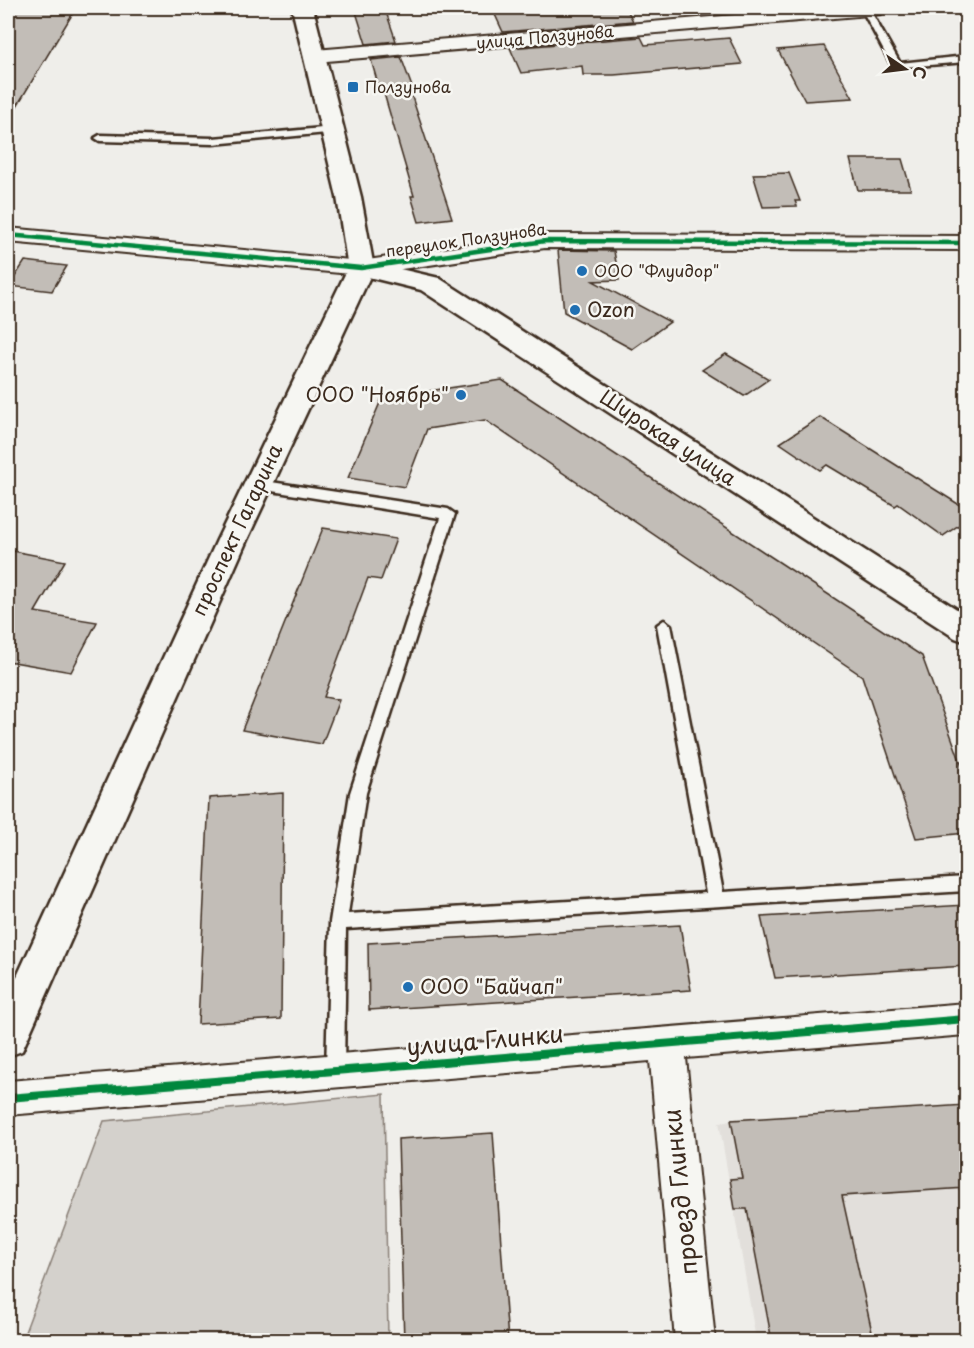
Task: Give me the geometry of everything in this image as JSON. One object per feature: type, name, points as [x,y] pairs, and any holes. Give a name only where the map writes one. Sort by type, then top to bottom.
[{"type":"main road","points":[[302,8],[349,197],[361,268]]},
{"type":"main road","name":"проспект Гагарина","points":[[8,1038],[258,485],[361,268]]},
{"type":"main road","name":"Широкая улица","points":[[361,268],[430,284],[966,630]]},
{"type":"street","name":"улица Ползунова","points":[[315,56],[873,8]]},
{"type":"street","name":"переулок Ползунова","points":[[8,235],[361,268],[545,240],[966,243]]},
{"type":"street","name":"улица Глинки","points":[[8,1098],[966,1019]]},
{"type":"street","name":"проезд Глинки","points":[[666,1044],[695,1341]]},
{"type":"lane","points":[[873,8],[897,66],[966,59]]},
{"type":"lane","points":[[100,138],[213,141],[333,130]]},
{"type":"lane","points":[[258,485],[448,514],[358,792],[338,922],[335,1071]]},
{"type":"lane","points":[[664,625],[716,899]]},
{"type":"lane","points":[[338,922],[966,884]]},
{"type":"shaded area","points":[[384,1094],[388,1340],[22,1340],[104,1121]]},
{"type":"shaded area","points":[[966,1104],[966,1340],[756,1340],[719,1122]]},
{"type":"building","points":[[8,8],[76,8],[8,121]]},
{"type":"building","points":[[492,8],[626,8],[633,21],[503,32]]},
{"type":"building","points":[[385,9],[396,41],[366,44],[356,12]]},
{"type":"building","points":[[641,37],[645,45],[729,38],[742,64],[614,75],[583,75],[582,66],[521,73],[510,48]]},
{"type":"building","points":[[824,46],[853,98],[805,101],[778,50]]},
{"type":"building","points":[[401,57],[452,218],[419,222],[411,196],[414,196],[383,90],[380,91],[371,60]]},
{"type":"building","points":[[850,159],[902,159],[911,190],[858,190]]},
{"type":"building","points":[[789,173],[800,201],[795,201],[797,206],[763,207],[753,174]]},
{"type":"building","points":[[558,250],[614,251],[619,280],[593,281],[670,322],[632,349],[564,312]]},
{"type":"building","points":[[25,261],[67,266],[52,291],[9,286]]},
{"type":"building","points":[[726,354],[769,379],[744,396],[702,370]]},
{"type":"building","points":[[502,380],[922,656],[966,777],[966,833],[916,838],[862,676],[485,420],[427,429],[405,487],[348,478],[382,398]]},
{"type":"building","points":[[820,417],[966,509],[966,520],[943,536],[898,504],[895,506],[827,465],[820,470],[780,443]]},
{"type":"building","points":[[323,528],[396,539],[381,580],[368,578],[324,697],[339,700],[322,744],[242,730]]},
{"type":"building","points":[[8,550],[65,561],[35,612],[97,622],[71,672],[8,661]]},
{"type":"building","points":[[283,793],[281,1019],[198,1024],[209,798]]},
{"type":"building","points":[[966,905],[966,966],[775,978],[761,917]]},
{"type":"building","points":[[680,925],[691,990],[369,1010],[368,943]]},
{"type":"building","points":[[966,1105],[966,1188],[842,1196],[874,1341],[772,1341],[747,1209],[735,1209],[730,1179],[742,1178],[731,1120]]},
{"type":"building","points":[[493,1133],[508,1341],[404,1341],[398,1139]]},
{"type":"cycle path","points":[[8,235],[361,268],[545,241],[966,243]]},
{"type":"cycle path","points":[[8,1098],[966,1019]]},
{"type":"place","name":"Ползунова","points":[[353,87]]},
{"type":"place","name":"ООО \"Флуидор\"","points":[[582,271]]},
{"type":"place","name":"Ozon","points":[[575,310]]},
{"type":"place","name":"ООО \"Ноябрь\"","points":[[461,395]]},
{"type":"place","name":"ООО \"Байчап\"","points":[[408,987]]}]
